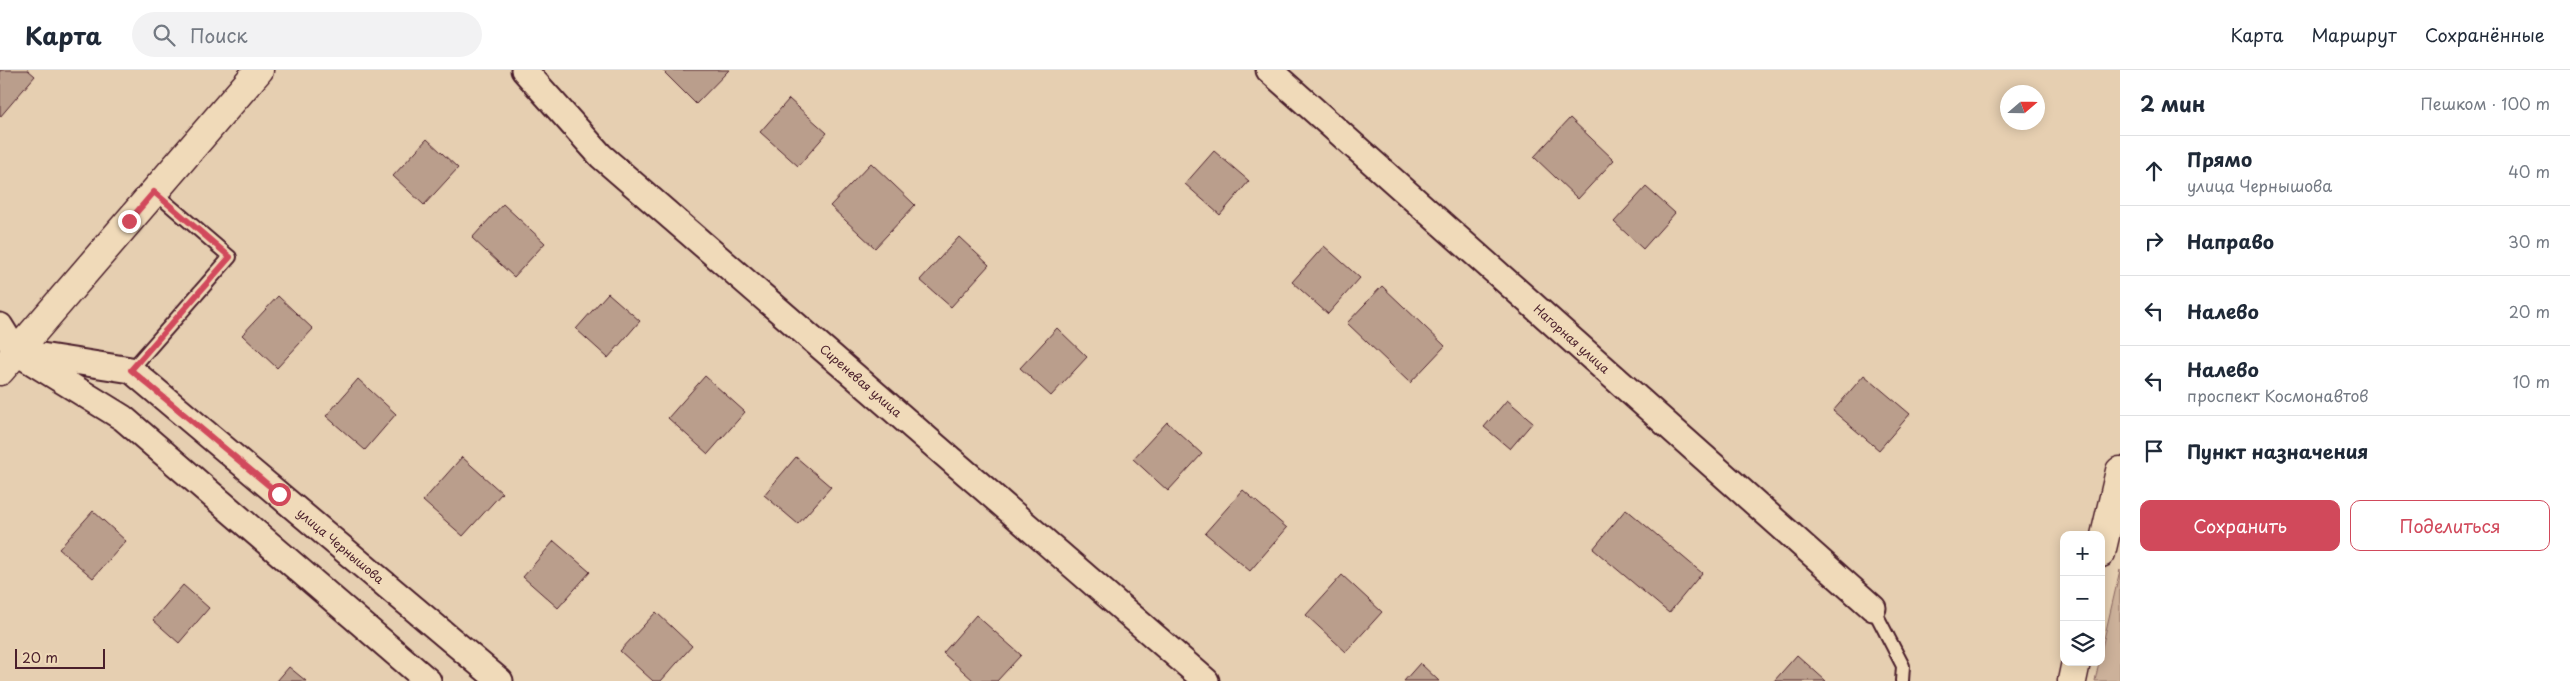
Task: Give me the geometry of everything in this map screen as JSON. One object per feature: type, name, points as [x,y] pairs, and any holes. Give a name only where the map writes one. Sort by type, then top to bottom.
[{"type":"main road","points":[[8,361],[259,70]]},
{"type":"main road","points":[[2105,536],[2120,471]]},
{"type":"main road","points":[[2072,681],[2075,666]]},
{"type":"street","name":"Сиреневая улица","points":[[524,70],[601,156],[1206,681]]},
{"type":"street","name":"Нагорная улица","points":[[1268,70],[1873,608]]},
{"type":"street","points":[[0,326],[8,361]]},
{"type":"street","points":[[8,361],[131,370]]},
{"type":"street","points":[[8,361],[123,418],[428,681]]},
{"type":"street","name":"улица Чернышова","points":[[131,370],[500,681]]},
{"type":"lane","points":[[131,370],[230,257],[154,192]]},
{"type":"lane","points":[[1873,608],[1903,666],[1902,681]]},
{"type":"shaded area","points":[[2120,570],[2120,681],[2095,681],[2098,666],[2105,666],[2105,635]]},
{"type":"building","points":[[0,70],[28,70],[35,76],[0,117]]},
{"type":"building","points":[[664,70],[729,70],[696,104]]},
{"type":"building","points":[[789,99],[827,133],[798,166],[760,132]]},
{"type":"building","points":[[1570,118],[1614,160],[1578,199],[1534,157]]},
{"type":"building","points":[[427,139],[458,168],[424,205],[393,176]]},
{"type":"building","points":[[1214,151],[1249,181],[1220,215],[1185,184]]},
{"type":"building","points":[[871,163],[915,205],[875,248],[830,206]]},
{"type":"building","points":[[1646,187],[1675,213],[1643,249],[1614,222]]},
{"type":"building","points":[[503,204],[545,243],[514,277],[472,238]]},
{"type":"building","points":[[959,237],[989,265],[951,307],[920,280]]},
{"type":"building","points":[[1324,246],[1360,278],[1328,314],[1292,282]]},
{"type":"building","points":[[1382,286],[1445,346],[1410,383],[1347,323]]},
{"type":"building","points":[[608,293],[640,321],[608,358],[576,329]]},
{"type":"building","points":[[278,296],[313,329],[277,368],[242,335]]},
{"type":"building","points":[[1057,328],[1087,357],[1051,396],[1020,368]]},
{"type":"building","points":[[1864,375],[1910,414],[1879,450],[1833,411]]},
{"type":"building","points":[[705,376],[745,412],[708,454],[668,418]]},
{"type":"building","points":[[358,379],[396,414],[365,450],[326,416]]},
{"type":"building","points":[[1507,400],[1533,422],[1510,449],[1484,427]]},
{"type":"building","points":[[1167,422],[1202,454],[1168,491],[1133,459]]},
{"type":"building","points":[[462,457],[502,493],[463,536],[423,501]]},
{"type":"building","points":[[796,457],[831,487],[798,524],[764,495]]},
{"type":"building","points":[[1243,490],[1287,528],[1250,571],[1205,533]]},
{"type":"building","points":[[1626,509],[1702,573],[1669,613],[1593,549]]},
{"type":"building","points":[[93,511],[126,541],[93,578],[59,549]]},
{"type":"building","points":[[554,541],[590,572],[558,608],[523,577]]},
{"type":"building","points":[[1342,575],[1382,612],[1346,652],[1306,615]]},
{"type":"building","points":[[183,585],[209,608],[179,643],[153,620]]},
{"type":"building","points":[[656,612],[692,646],[661,681],[653,681],[620,651]]},
{"type":"building","points":[[976,615],[1021,655],[997,681],[974,681],[943,653]]},
{"type":"building","points":[[1797,655],[1826,681],[1774,681]]},
{"type":"building","points":[[1420,663],[1439,681],[1404,681]]},
{"type":"building","points":[[289,667],[306,681],[277,681]]},
{"type":"route","points":[[129,221],[154,192],[230,257],[131,370],[279,494]]}]
